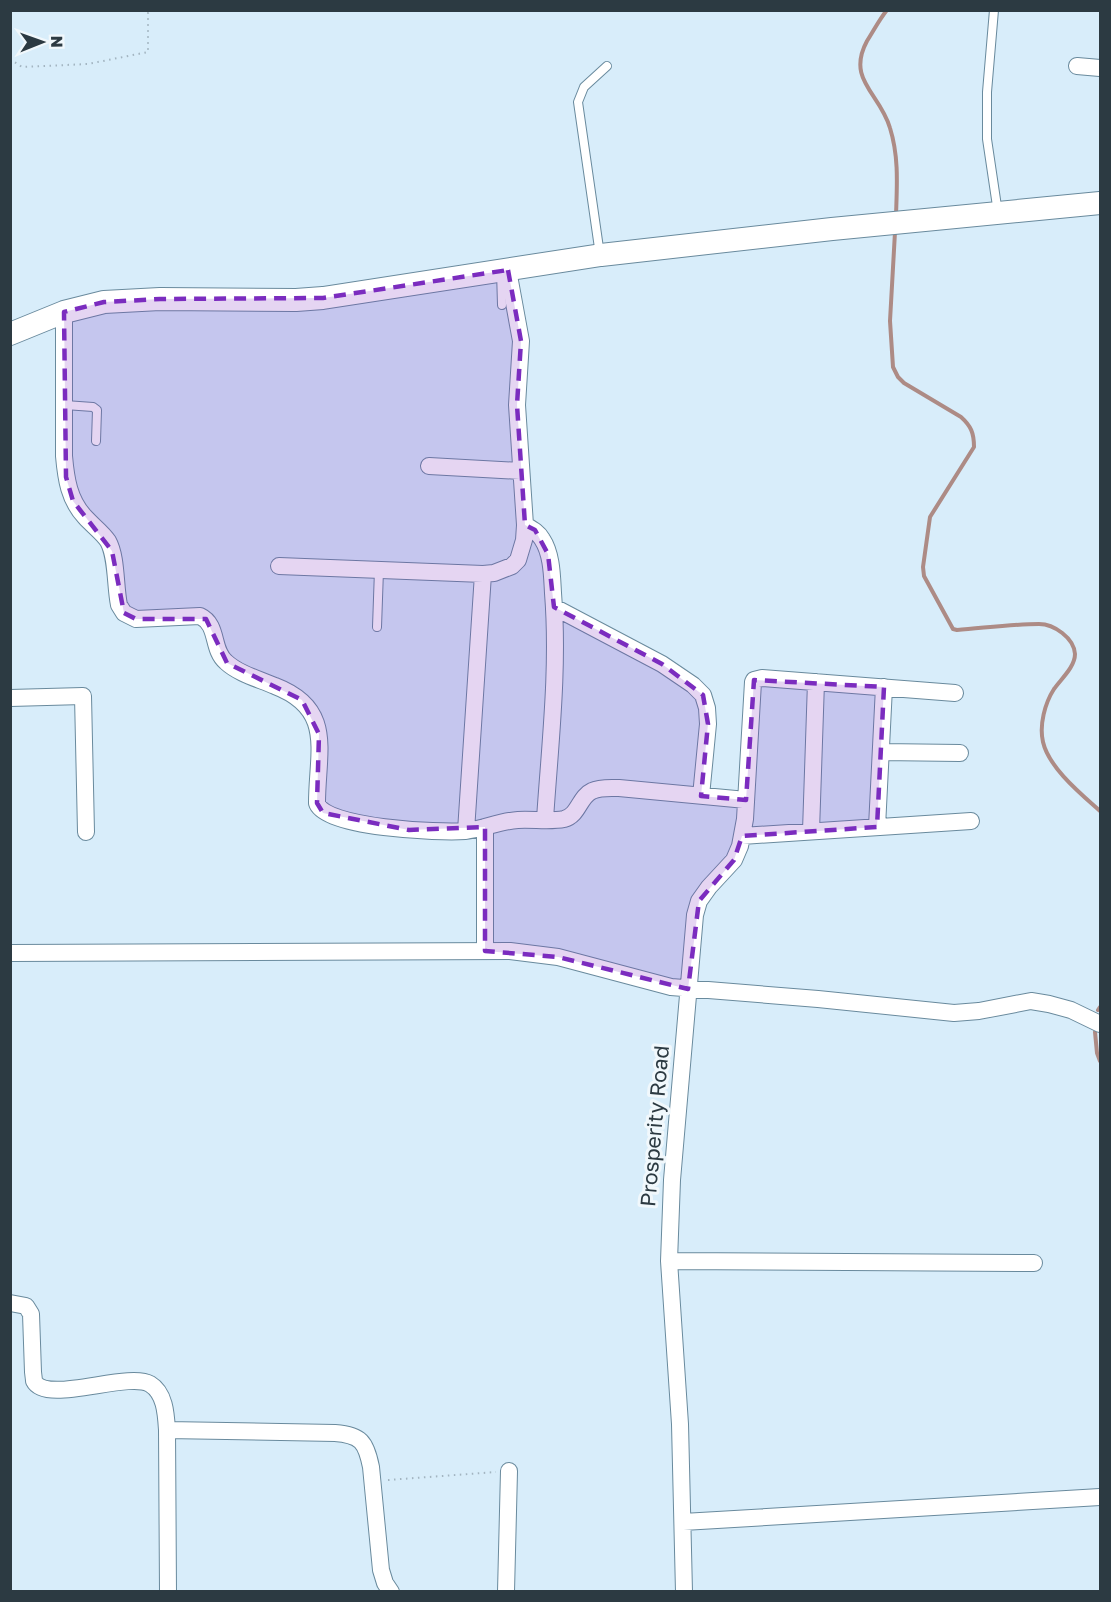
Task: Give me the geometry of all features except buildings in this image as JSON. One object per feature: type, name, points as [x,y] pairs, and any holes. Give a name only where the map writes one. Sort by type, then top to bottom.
[{"type":"street","points":[[1077,66],[1101,68]]},
{"type":"street","points":[[10,334],[64,312],[105,303],[160,299],[296,300],[323,298],[601,255],[832,229],[1101,203]]},
{"type":"street","points":[[279,566],[483,574],[503,570],[518,560],[525,525],[517,405],[521,341],[505,270]]},
{"type":"street","points":[[64,312],[64,456],[70,492],[73,501],[107,540],[112,551],[116,593],[124,613],[136,619],[200,616],[206,619],[213,631],[220,656],[227,663],[239,671],[286,690],[302,700],[314,715],[318,726],[317,803],[318,809],[323,813],[344,819],[409,830],[466,831],[515,820],[568,818],[587,794],[598,789],[619,788],[746,800]]},
{"type":"street","points":[[429,466],[520,471]]},
{"type":"street","points":[[525,525],[535,530],[543,540],[552,576],[554,667],[545,819]]},
{"type":"street","points":[[466,831],[483,574]]},
{"type":"street","points":[[554,608],[662,664],[693,685],[703,695],[708,724],[701,796]]},
{"type":"street","name":"Prosperity Road","points":[[684,1592],[680,1424],[669,1261],[672,1180],[692,932],[699,901],[709,886],[734,860],[742,836],[754,680],[762,678],[816,682]]},
{"type":"street","points":[[811,831],[816,682],[955,693]]},
{"type":"street","points":[[877,827],[884,687]]},
{"type":"street","points":[[10,698],[83,696],[86,832]]},
{"type":"street","points":[[881,752],[960,753]]},
{"type":"street","points":[[742,836],[971,821]]},
{"type":"street","points":[[485,828],[485,951]]},
{"type":"street","points":[[10,953],[510,951],[558,957],[629,978],[688,989],[954,1013],[979,1011],[1031,1001],[1071,1011],[1101,1024]]},
{"type":"street","points":[[669,1261],[1034,1263]]},
{"type":"street","points":[[10,1303],[26,1306],[31,1314],[33,1372],[34,1381],[39,1386],[56,1390],[140,1380],[152,1385],[161,1397],[166,1412],[167,1430],[168,1592]]},
{"type":"street","points":[[167,1430],[348,1434],[360,1438],[368,1450],[381,1570],[391,1592]]},
{"type":"street","points":[[506,1592],[509,1471]]},
{"type":"street","points":[[683,1522],[1101,1497]]},
{"type":"lane","points":[[994,10],[987,92],[987,139],[998,213]]},
{"type":"lane","points":[[601,255],[578,102],[584,87],[607,66]]},
{"type":"lane","points":[[502,305],[505,270]]},
{"type":"lane","points":[[65,405],[93,407],[97,410],[96,441]]},
{"type":"lane","points":[[377,627],[379,570]]},
{"type":"path","points":[[10,59],[22,67],[88,64],[148,52],[148,13],[152,10]]},
{"type":"path","points":[[373,1481],[509,1471]]},
{"type":"highlighted area","points":[[508,270],[521,341],[517,405],[525,525],[535,530],[548,554],[554,607],[662,664],[703,695],[708,724],[701,796],[746,800],[754,680],[884,687],[877,827],[742,836],[734,860],[699,901],[688,989],[558,957],[485,951],[485,827],[409,830],[323,813],[317,803],[319,734],[302,700],[227,663],[206,619],[136,619],[124,613],[112,551],[73,501],[66,477],[64,312],[104,302],[160,299],[323,298]]},
{"type":"waterway","points":[[887,10],[867,41],[860,66],[862,76],[885,116],[893,139],[897,171],[896,215]]},
{"type":"waterway","points":[[895,232],[890,321],[893,367],[904,383],[961,417],[971,430],[974,442],[974,447],[930,517],[923,567],[924,576],[953,629],[1039,624],[1051,626],[1067,637],[1074,648],[1074,659],[1048,701],[1042,721],[1043,742],[1046,752],[1059,771],[1100,811]]},
{"type":"waterway","points":[[1095,1032],[1100,1061]]}]
